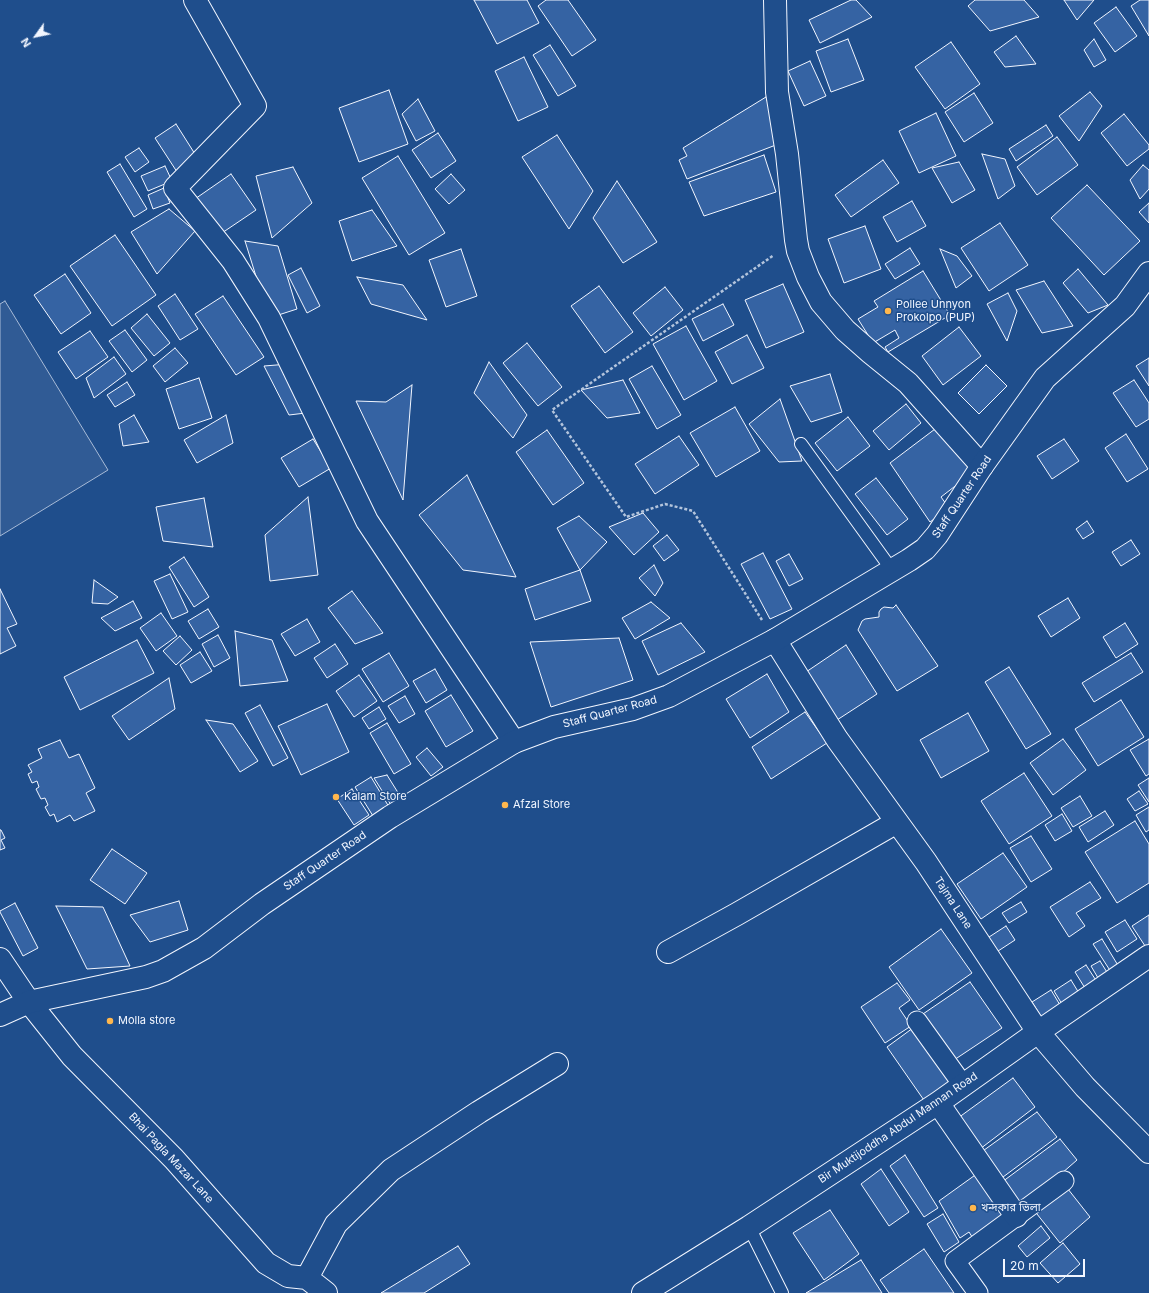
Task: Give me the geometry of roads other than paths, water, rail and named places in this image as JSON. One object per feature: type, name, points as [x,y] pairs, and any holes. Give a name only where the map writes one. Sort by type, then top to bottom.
[{"type":"street","points":[[195,0],[255,106],[175,188],[233,261],[269,318],[367,521],[514,742]]},
{"type":"street","points":[[775,0],[777,92],[787,154],[796,240],[798,251],[808,277],[821,302],[845,330],[908,383],[982,466]]},
{"type":"street","name":"Staff Quarter Road","points":[[0,1015],[30,1002],[146,977],[184,961],[204,948],[262,904],[390,817],[514,742],[554,727],[633,709],[669,696],[775,640],[892,570],[925,548],[937,535],[982,466],[1045,378],[1125,306],[1149,273]]},
{"type":"street","name":"Tajma Lane","points":[[775,640],[837,739],[926,862],[1038,1032],[1085,1086],[1147,1147]]},
{"type":"street","points":[[668,952],[897,822]]},
{"type":"street","name":"Bir Muktijoddha Abdul Mannan Road","points":[[643,1293],[748,1227],[938,1103],[1149,956]]},
{"type":"street","name":"Bhai Pagla Mazar Lane","points":[[0,959],[30,1002],[72,1056],[174,1159],[266,1263],[288,1276],[308,1278]]},
{"type":"street","points":[[918,1021],[963,1085]]},
{"type":"street","points":[[326,1293],[308,1278],[336,1224],[391,1170],[479,1112],[557,1064]]},
{"type":"street","points":[[938,1103],[1016,1216]]},
{"type":"street","points":[[978,1293],[955,1261],[1064,1180]]},
{"type":"lane","points":[[801,444],[892,570]]},
{"type":"lane","points":[[748,1227],[782,1293]]},
{"type":"place","name":"Pollee Unnyon Prokolpo (PUP)","points":[[888,311]]},
{"type":"place","name":"Kalam Store","points":[[336,797]]},
{"type":"place","name":"Afzal Store","points":[[505,805]]},
{"type":"place","name":"Molla store","points":[[110,1021]]},
{"type":"place","name":"খন্দকার ভিলা","points":[[973,1208]]}]
